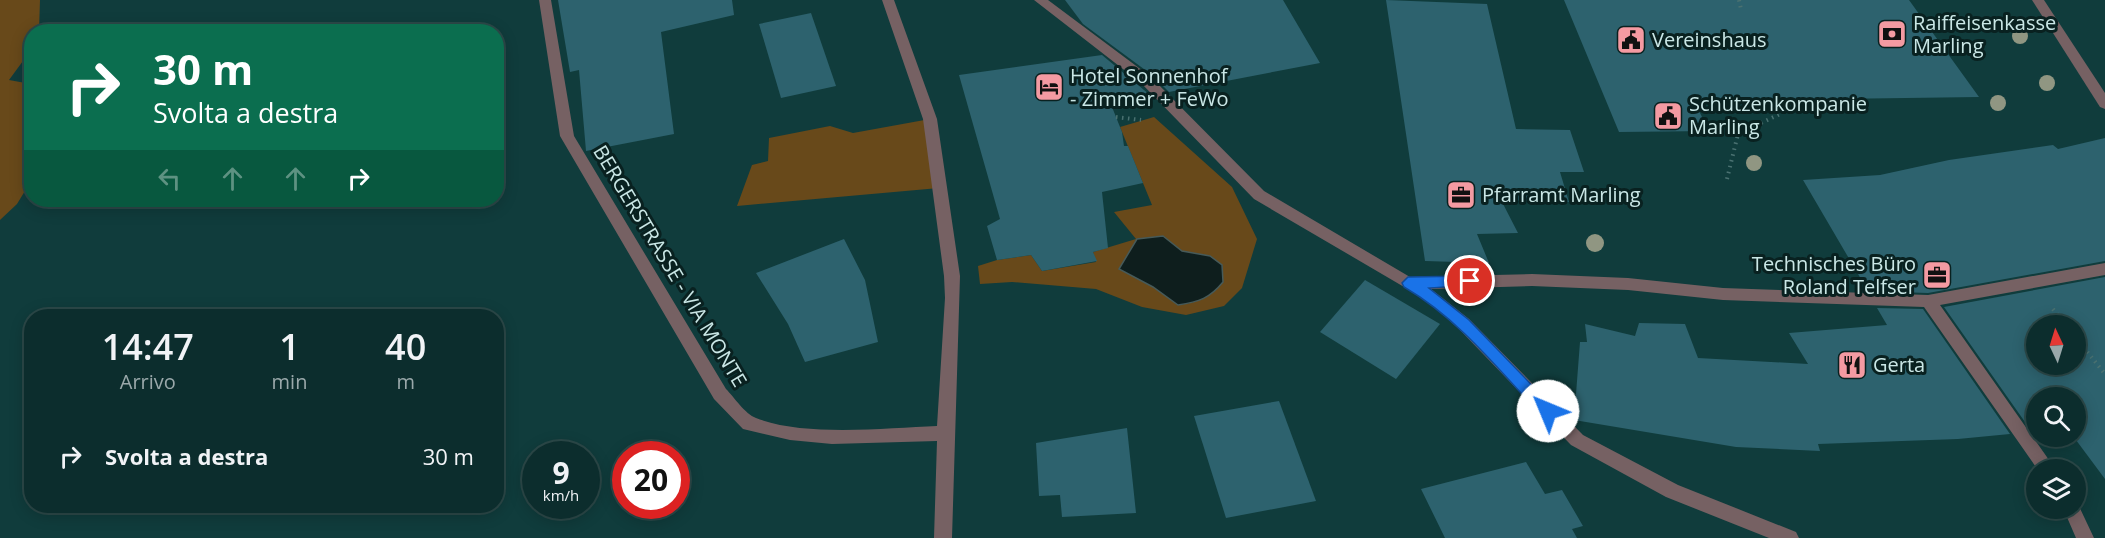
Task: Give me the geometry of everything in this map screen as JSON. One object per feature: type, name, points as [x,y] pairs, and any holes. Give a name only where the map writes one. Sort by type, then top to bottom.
[{"type":"street","name":"BERGERSTRASSE - VIA MONTE","points":[[545,0],[567,136],[720,394],[749,424],[790,433],[832,436],[945,433]]},
{"type":"street","points":[[888,0],[930,119],[952,276],[943,538]]},
{"type":"street","points":[[1040,0],[1146,80],[1259,195],[1433,297],[1464,324],[1577,440],[1672,491],[1790,538]]},
{"type":"street","points":[[2037,0],[2105,104]]},
{"type":"street","points":[[1408,283],[1532,280],[1628,284],[1723,294],[1928,301],[2105,269]]},
{"type":"street","points":[[1928,301],[2040,459]]},
{"type":"street","points":[[2076,519],[2085,538]]},
{"type":"path","points":[[1739,0],[1741,9]]},
{"type":"path","points":[[1727,178],[1738,134],[1780,114]]},
{"type":"path","points":[[1116,117],[1144,120]]},
{"type":"path","points":[[2086,350],[2105,374]]},
{"type":"shaded area","points":[[0,0],[40,0],[39,24],[24,24],[24,60],[9,80],[24,83],[24,192],[17,204],[0,220]]},
{"type":"shaded area","points":[[1154,117],[1232,187],[1257,239],[1242,288],[1224,306],[1186,315],[1142,307],[1096,289],[1012,282],[980,284],[978,266],[997,260],[1031,255],[1042,271],[1096,262],[1093,252],[1136,239],[1114,212],[1152,205],[1120,127]]},
{"type":"shaded area","points":[[930,119],[939,188],[737,206],[752,165],[768,161],[769,138],[830,126],[853,133]]},
{"type":"shaded area","points":[[1163,236],[1182,251],[1210,256],[1222,265],[1223,282],[1204,298],[1178,305],[1153,287],[1119,269],[1137,239]]},
{"type":"building","points":[[558,0],[732,0],[734,15],[661,32],[674,134],[586,151],[579,70],[570,72]]},
{"type":"building","points":[[1065,0],[1283,0],[1320,63],[1169,92],[1152,75],[1083,24]]},
{"type":"building","points":[[1386,0],[1487,4],[1516,129],[1570,130],[1584,172],[1560,172],[1569,202],[1501,200],[1518,233],[1477,234],[1489,263],[1425,261]]},
{"type":"building","points":[[1564,0],[1909,0],[1979,97],[1694,101],[1709,131],[1619,132]]},
{"type":"building","points":[[811,13],[836,86],[781,98],[759,24]]},
{"type":"building","points":[[1102,55],[1150,95],[1110,102],[1122,132],[1124,146],[1128,146],[1143,183],[1102,192],[1108,248],[1093,252],[1097,261],[1042,271],[1031,255],[997,260],[987,226],[1000,219],[959,75]]},
{"type":"building","points":[[2105,138],[2105,261],[1928,293],[1868,291],[1803,180],[1880,175],[1949,160],[2053,145],[2058,149]]},
{"type":"building","points":[[844,239],[865,280],[878,342],[805,362],[788,324],[756,273]]},
{"type":"building","points":[[2105,277],[2105,479],[2081,447],[2086,447],[2086,387],[2026,387],[2026,423],[1944,307]]},
{"type":"building","points":[[1365,280],[1440,324],[1396,379],[1320,332]]},
{"type":"building","points":[[1877,308],[1923,309],[2010,434],[1958,439],[1818,444],[1820,451],[1736,447],[1574,420],[1580,342],[1587,342],[1585,324],[1635,336],[1639,323],[1685,324],[1698,358],[1808,364],[1789,333],[1887,325]]},
{"type":"building","points":[[1279,401],[1316,501],[1226,518],[1194,416]]},
{"type":"building","points":[[1127,428],[1136,513],[1062,517],[1060,495],[1039,496],[1036,443]]},
{"type":"building","points":[[1526,462],[1545,494],[1562,490],[1583,526],[1572,529],[1577,538],[1445,538],[1421,489]]},
{"type":"place","name":"Raiffeisenkasse Marling","points":[[1892,34]]},
{"type":"place","name":"Vereinshaus","points":[[1631,40]]},
{"type":"place","name":"Hotel Sonnenhof - Zimmer + FeWo","points":[[1049,87]]},
{"type":"place","name":"Schützenkompanie Marling","points":[[1668,116]]},
{"type":"place","name":"Pfarramt Marling","points":[[1461,195]]},
{"type":"place","name":"Technisches Büro Roland Telfser","points":[[1937,275]]},
{"type":"place","name":"Gerta","points":[[1852,365]]},
{"type":"route","points":[[1470,281],[1408,283],[1433,297],[1464,324],[1548,411]]}]
